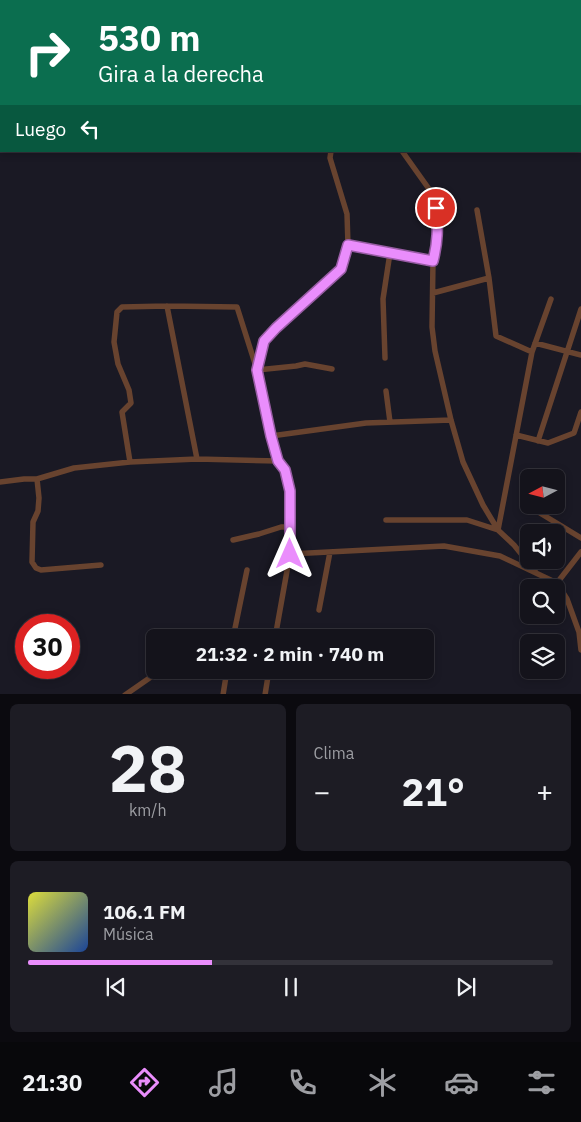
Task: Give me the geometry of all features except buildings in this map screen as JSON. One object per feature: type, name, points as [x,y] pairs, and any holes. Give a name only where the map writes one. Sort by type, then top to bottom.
[{"type":"street","points":[[257,370],[264,341],[341,269],[348,245],[347,214],[330,158],[331,152]]},
{"type":"street","points":[[403,152],[434,196],[438,234],[433,261],[432,327],[435,351],[463,462],[483,505],[498,530],[514,545],[536,572]]},
{"type":"street","points":[[477,210],[489,278],[496,336],[532,352]]},
{"type":"street","points":[[348,245],[433,261]]},
{"type":"street","points":[[385,358],[383,299],[390,253]]},
{"type":"street","points":[[433,293],[489,278]]},
{"type":"street","points":[[498,530],[532,352],[551,299]]},
{"type":"street","points":[[167,306],[197,460]]},
{"type":"street","points":[[130,462],[122,412],[131,403],[129,390],[118,364],[114,342],[117,312],[122,307],[237,307],[257,370],[278,461],[285,470],[290,491],[290,554],[277,629]]},
{"type":"street","points":[[538,441],[581,308]]},
{"type":"street","points":[[535,343],[581,355]]},
{"type":"street","points":[[257,370],[305,364],[332,369]]},
{"type":"street","points":[[386,391],[390,422]]},
{"type":"street","points":[[574,433],[581,412]]},
{"type":"street","points":[[271,436],[366,423],[451,420]]},
{"type":"street","points":[[516,436],[548,443],[574,433],[581,434]]},
{"type":"street","points":[[0,482],[37,479],[74,468],[130,462],[197,460],[278,461]]},
{"type":"street","points":[[37,479],[39,498],[38,512],[33,522],[32,562],[34,566],[41,570],[101,565]]},
{"type":"street","points":[[542,514],[581,538]]},
{"type":"street","points":[[386,520],[467,520],[498,530]]},
{"type":"street","points":[[233,540],[281,527],[290,527]]},
{"type":"street","points":[[290,554],[444,546],[500,556],[549,579]]},
{"type":"street","points":[[319,610],[330,552]]},
{"type":"street","points":[[559,579],[581,552]]},
{"type":"street","points":[[235,629],[247,570]]},
{"type":"street","points":[[565,596],[579,632],[581,650]]},
{"type":"street","points":[[124,694],[147,679]]},
{"type":"street","points":[[223,694],[226,679]]},
{"type":"street","points":[[264,694],[267,679]]},
{"type":"route","points":[[290,554],[290,491],[285,470],[278,461],[271,436],[257,370],[264,341],[341,269],[348,245],[433,261],[438,234],[436,208]]}]
